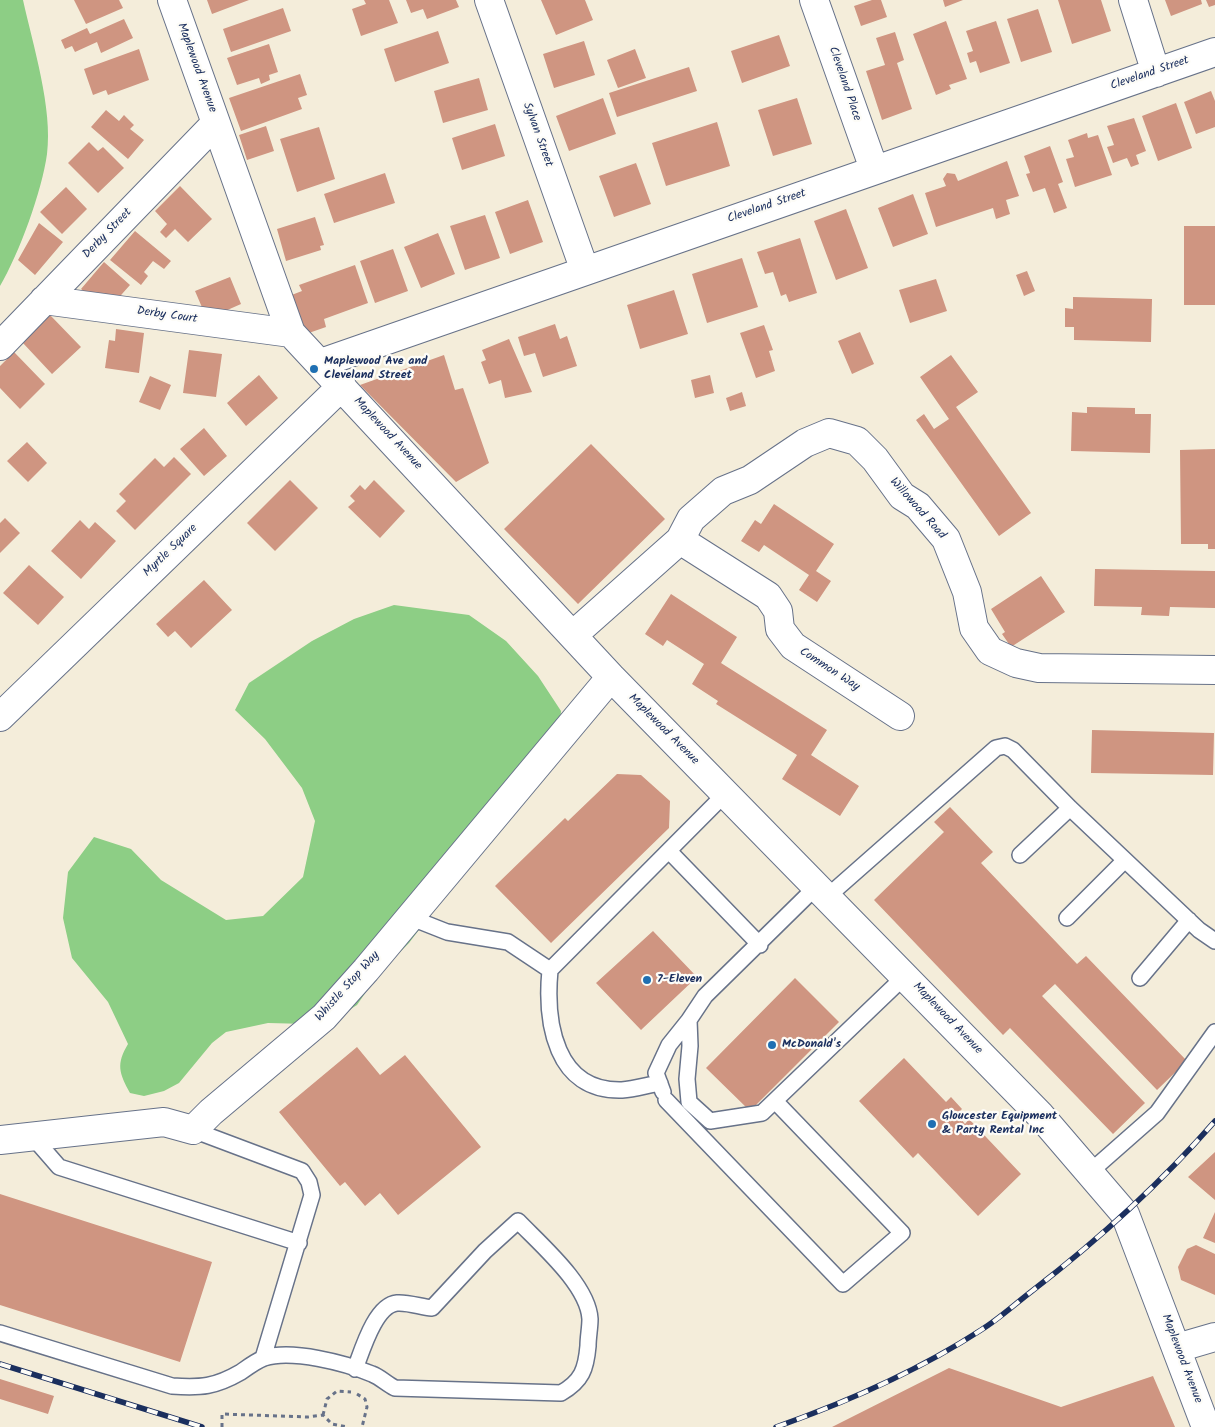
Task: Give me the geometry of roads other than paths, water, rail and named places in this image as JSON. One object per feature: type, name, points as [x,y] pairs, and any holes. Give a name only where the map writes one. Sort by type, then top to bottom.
[{"type":"street","name":"Maplewood Avenue","points":[[172,0],[291,332],[611,677],[1040,1115],[1126,1214],[1206,1427]]},
{"type":"street","name":"Sylvan Street","points":[[489,0],[585,271]]},
{"type":"street","name":"Cleveland Place","points":[[814,0],[874,169]]},
{"type":"street","points":[[1133,0],[1156,72]]},
{"type":"street","name":"Cleveland Street","points":[[321,363],[874,169],[1215,52]]},
{"type":"street","name":"Derby Street","points":[[0,346],[216,123]]},
{"type":"street","name":"Derby Court","points":[[44,300],[291,332]]},
{"type":"street","name":"Myrtle Square","points":[[0,717],[342,386]]},
{"type":"street","name":"Willowood Road","points":[[573,635],[680,540],[691,519],[723,491],[750,480],[805,443],[829,432],[857,441],[875,459],[902,496],[918,506],[946,540],[967,592],[974,628],[990,652],[1039,668],[1215,670]]},
{"type":"street","name":"Common Way","points":[[680,540],[768,596],[778,611],[780,629],[793,646],[900,716]]},
{"type":"street","name":"Whistle Stop Way","points":[[193,1130],[211,1112],[324,1017],[611,677]]},
{"type":"street","points":[[0,1140],[164,1122],[193,1130]]},
{"type":"street","points":[[1176,1348],[1215,1337]]},
{"type":"lane","points":[[775,1101],[902,1233],[843,1284],[666,1100],[656,1073],[669,1045],[705,996],[822,891],[996,748],[1005,746],[1013,750],[1070,808],[1189,920],[1215,941]]},
{"type":"lane","points":[[660,1083],[623,1090],[604,1088],[586,1083],[570,1071],[551,1029],[548,1011],[550,970],[726,794]]},
{"type":"lane","points":[[1020,855],[1070,808]]},
{"type":"lane","points":[[669,851],[760,945]]},
{"type":"lane","points":[[1067,918],[1125,860]]},
{"type":"lane","points":[[409,918],[447,932],[508,942],[550,970]]},
{"type":"lane","points":[[1140,978],[1189,920]]},
{"type":"lane","points":[[666,1100],[689,1102],[710,1121],[762,1113],[905,976]]},
{"type":"lane","points":[[689,1020],[690,1046],[687,1079],[689,1102]]},
{"type":"lane","points":[[1090,1172],[1158,1113],[1215,1032]]},
{"type":"lane","points":[[193,1130],[302,1170],[309,1182],[312,1195],[264,1358]]},
{"type":"lane","points":[[32,1136],[59,1167],[299,1243]]},
{"type":"lane","points":[[0,1333],[172,1386],[199,1388],[222,1382],[264,1358],[309,1356],[355,1369],[373,1374],[395,1388],[561,1393],[574,1385],[584,1371],[590,1318],[584,1298],[573,1282],[558,1263],[518,1221],[485,1251],[432,1308],[398,1303],[387,1306],[374,1323],[355,1369]]},
{"type":"railway","points":[[776,1427],[882,1384],[932,1359],[988,1326],[1057,1272],[1128,1210],[1215,1121]]},
{"type":"railway","points":[[0,1364],[202,1427]]},
{"type":"place","name":"Maplewood Ave and Cleveland Street","points":[[314,369]]},
{"type":"place","name":"7-Eleven","points":[[647,980]]},
{"type":"place","name":"McDonald's","points":[[772,1045]]},
{"type":"place","name":"Gloucester Equipment & Party Rental Inc","points":[[932,1124]]}]
